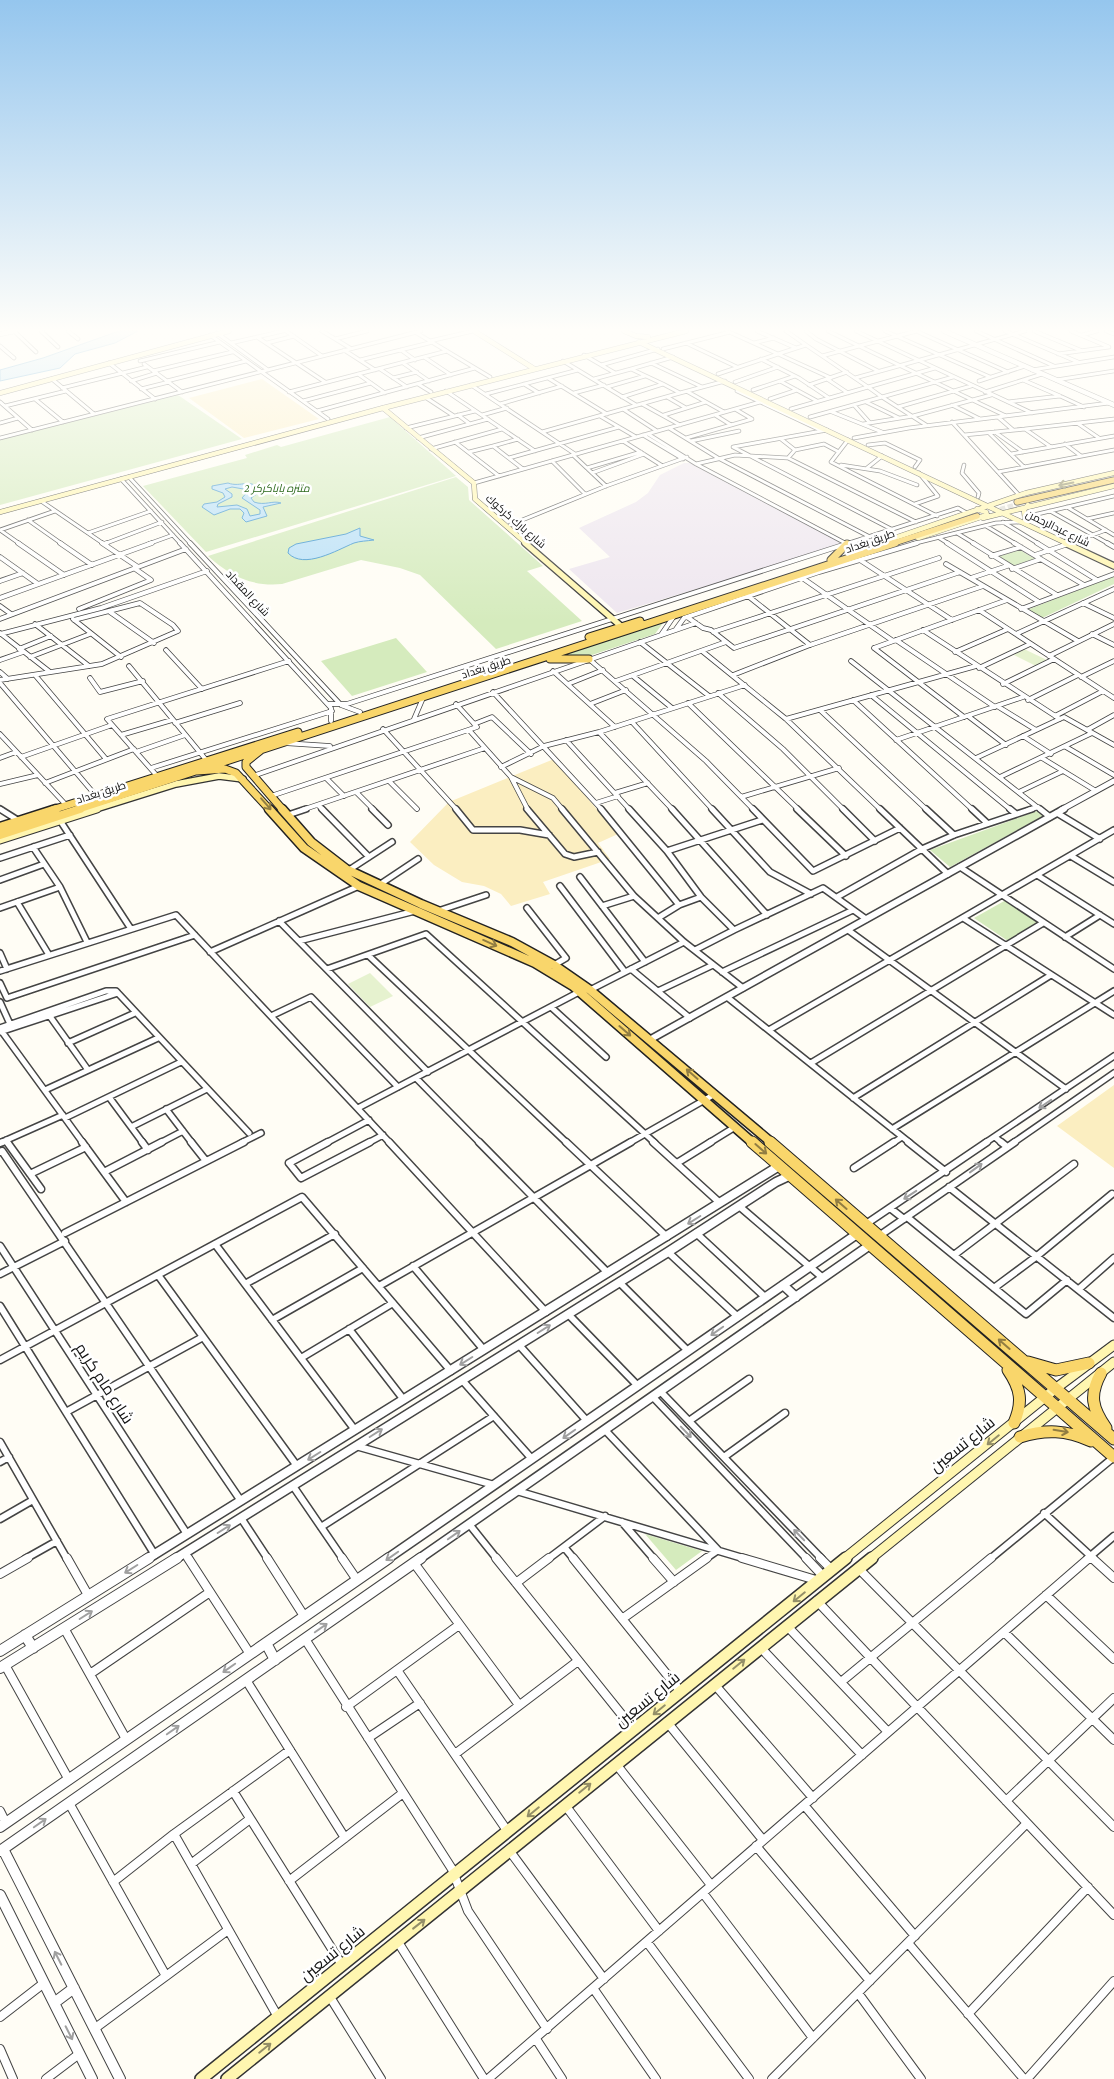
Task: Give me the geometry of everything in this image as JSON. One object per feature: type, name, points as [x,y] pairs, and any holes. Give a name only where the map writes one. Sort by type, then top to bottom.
[{"type":"main road","points":[[0,510],[129,477],[304,428]]},
{"type":"main road","points":[[0,510],[304,428]]},
{"type":"main road","name":"شارع بارك كركوك","points":[[406,428],[474,483],[475,499],[624,626]]},
{"type":"main road","points":[[824,428],[843,435]]},
{"type":"main road","points":[[829,428],[882,456],[980,498],[997,508]]},
{"type":"main road","points":[[851,439],[868,445],[971,497],[997,508]]},
{"type":"main road","points":[[854,557],[910,540],[972,515],[997,508],[1008,499],[1019,495],[1114,474]]},
{"type":"main road","points":[[854,557],[972,515],[1114,483]]},
{"type":"main road","points":[[474,494],[614,617]]},
{"type":"main road","points":[[971,497],[978,504],[972,515]]},
{"type":"main road","points":[[980,498],[1008,499]]},
{"type":"main road","points":[[1008,499],[1009,504],[1022,505]]},
{"type":"main road","points":[[972,515],[998,516],[1024,521],[1022,505]]},
{"type":"main road","name":"شارع عبدالرحمن","points":[[997,508],[1114,566]]},
{"type":"main road","name":"طريق بغداد","points":[[0,827],[331,721],[493,672],[540,660],[801,577],[972,515]]},
{"type":"main road","name":"شارع عبدالرحمن","points":[[1070,543],[1114,561]]},
{"type":"main road","points":[[830,560],[847,544]]},
{"type":"main road","name":"طريق بغداد","points":[[0,834],[43,825],[197,771],[422,698],[624,626],[830,560],[854,557]]},
{"type":"main road","points":[[540,660],[589,659]]},
{"type":"main road","points":[[261,750],[245,765],[318,848],[349,870],[379,886],[438,911],[535,964],[579,992],[1114,1457]]},
{"type":"main road","points":[[197,771],[229,770],[244,779],[304,848],[333,870],[359,886],[416,910],[512,942],[554,965],[590,990],[651,1039],[1114,1439]]},
{"type":"main road","points":[[0,840],[176,784],[218,776],[244,779],[253,776]]},
{"type":"main road","points":[[938,1304],[949,1297]]},
{"type":"main road","name":"شارع تسعين","points":[[201,2079],[1045,1397],[1114,1345]]},
{"type":"main road","points":[[1019,1357],[1042,1367],[1056,1370],[1089,1363]]},
{"type":"main road","points":[[1002,1359],[1018,1386],[1021,1396],[1020,1410],[1014,1423]]},
{"type":"main road","points":[[228,2079],[1114,1362]]},
{"type":"main road","points":[[1100,1373],[1092,1391],[1091,1402],[1096,1414],[1114,1439]]},
{"type":"main road","points":[[1020,1437],[1040,1430],[1060,1430],[1101,1445]]},
{"type":"main road","points":[[860,1548],[870,1558]]},
{"type":"street","points":[[0,438],[40,428]]},
{"type":"street","points":[[418,438],[455,428]]},
{"type":"street","points":[[536,428],[574,455],[606,486]]},
{"type":"street","points":[[542,432],[556,428]]},
{"type":"street","points":[[509,458],[615,428]]},
{"type":"street","points":[[621,428],[636,437]]},
{"type":"street","points":[[652,428],[657,431]]},
{"type":"street","points":[[474,483],[669,428]]},
{"type":"street","points":[[669,428],[718,458],[870,537]]},
{"type":"street","points":[[686,438],[721,428]]},
{"type":"street","points":[[816,428],[822,431]]},
{"type":"street","points":[[871,428],[882,433]]},
{"type":"street","points":[[877,428],[882,433]]},
{"type":"street","points":[[909,428],[851,439],[831,462],[937,516]]},
{"type":"street","points":[[958,428],[1019,495]]},
{"type":"street","points":[[964,435],[1033,428]]},
{"type":"street","points":[[1084,428],[1099,438]]},
{"type":"street","points":[[432,448],[502,429],[536,451]]},
{"type":"street","points":[[1025,429],[1051,447]]},
{"type":"street","points":[[828,430],[733,447],[893,530]]},
{"type":"street","points":[[690,441],[739,431]]},
{"type":"street","points":[[995,432],[1023,452]]},
{"type":"street","points":[[989,433],[1024,467]]},
{"type":"street","points":[[648,434],[696,464],[847,544]]},
{"type":"street","points":[[643,435],[682,458],[689,459]]},
{"type":"street","points":[[1011,454],[1114,436]]},
{"type":"street","points":[[468,452],[518,439]]},
{"type":"street","points":[[780,439],[796,450]]},
{"type":"street","points":[[623,441],[661,465]]},
{"type":"street","points":[[455,442],[499,476]]},
{"type":"street","points":[[868,445],[885,443],[920,460],[916,470],[938,496],[915,504]]},
{"type":"street","points":[[788,458],[796,450],[824,444],[839,452]]},
{"type":"street","points":[[1065,444],[1081,456]]},
{"type":"street","points":[[493,446],[524,469]]},
{"type":"street","points":[[998,472],[1114,450]]},
{"type":"street","points":[[587,468],[642,453]]},
{"type":"street","points":[[592,473],[642,453]]},
{"type":"street","points":[[696,464],[718,458],[750,456],[788,458],[916,522]]},
{"type":"street","points":[[868,468],[882,456]]},
{"type":"street","points":[[510,525],[585,494],[682,458]]},
{"type":"street","points":[[552,461],[585,494]]},
{"type":"street","points":[[836,464],[884,472],[917,485]]},
{"type":"street","points":[[964,465],[962,473],[979,493],[980,498]]},
{"type":"street","name":"شارع المقداد","points":[[129,477],[341,705],[360,712]]},
{"type":"street","name":"شارع المقداد","points":[[121,479],[289,661],[328,704],[332,711]]},
{"type":"street","points":[[854,557],[1003,522],[1024,521],[1028,516],[1114,496]]},
{"type":"street","points":[[41,500],[119,554],[151,580],[79,609]]},
{"type":"street","points":[[1067,507],[1114,535]]},
{"type":"street","points":[[328,704],[341,705],[958,508],[972,515]]},
{"type":"street","points":[[0,530],[55,511]]},
{"type":"street","points":[[88,533],[151,511]]},
{"type":"street","points":[[1050,511],[1114,547]]},
{"type":"street","points":[[1087,519],[1113,514]]},
{"type":"street","points":[[28,520],[92,565]]},
{"type":"street","points":[[104,544],[162,522]]},
{"type":"street","points":[[1003,522],[1097,580]]},
{"type":"street","points":[[986,526],[1084,585]]},
{"type":"street","points":[[0,530],[64,575]]},
{"type":"street","points":[[1035,555],[1106,530]]},
{"type":"street","points":[[957,533],[1007,566],[1057,595]]},
{"type":"street","points":[[0,598],[173,535]]},
{"type":"street","points":[[938,537],[1039,602]]},
{"type":"street","points":[[910,540],[921,542]]},
{"type":"street","points":[[991,556],[1021,547]]},
{"type":"street","points":[[0,619],[186,549]]},
{"type":"street","points":[[0,556],[38,584]]},
{"type":"street","points":[[854,557],[952,620]]},
{"type":"street","points":[[713,632],[939,558]]},
{"type":"street","points":[[1012,569],[1041,559]]},
{"type":"street","points":[[0,564],[6,561]]},
{"type":"street","points":[[946,564],[1042,622],[1078,641]]},
{"type":"street","points":[[971,578],[1007,566]]},
{"type":"street","points":[[0,634],[120,602],[207,571]]},
{"type":"street","points":[[687,616],[734,648],[960,572]]},
{"type":"street","points":[[0,581],[23,573]]},
{"type":"street","points":[[1021,609],[1114,574]]},
{"type":"street","points":[[676,630],[687,616],[801,577],[870,625],[1036,730]]},
{"type":"street","points":[[217,582],[224,579]]},
{"type":"street","points":[[733,675],[810,645],[983,586]]},
{"type":"street","points":[[1016,634],[1114,589]]},
{"type":"street","points":[[748,596],[810,645]]},
{"type":"street","points":[[1006,745],[874,648],[1007,600]]},
{"type":"street","points":[[1083,603],[1114,618]]},
{"type":"street","points":[[74,620],[142,604],[178,630],[174,634],[121,657],[89,666],[8,679],[0,682],[97,797]]},
{"type":"street","points":[[0,606],[11,614]]},
{"type":"street","points":[[979,610],[1114,698]]},
{"type":"street","points":[[110,612],[154,643]]},
{"type":"street","points":[[69,616],[121,657]]},
{"type":"street","points":[[661,635],[674,616]]},
{"type":"street","points":[[253,776],[333,746],[696,623]]},
{"type":"street","points":[[35,624],[89,666]]},
{"type":"street","points":[[1049,656],[1114,624]]},
{"type":"street","points":[[955,652],[1008,629]]},
{"type":"street","points":[[923,630],[977,667],[1060,719]]},
{"type":"street","points":[[0,634],[50,672]]},
{"type":"street","points":[[30,657],[90,634]]},
{"type":"street","points":[[1092,634],[1114,645]]},
{"type":"street","points":[[0,660],[51,636]]},
{"type":"street","points":[[640,642],[709,696]]},
{"type":"street","points":[[616,681],[726,642]]},
{"type":"street","points":[[786,719],[977,667],[1030,644]]},
{"type":"street","points":[[166,650],[202,689]]},
{"type":"street","points":[[702,650],[786,719],[948,874]]},
{"type":"street","points":[[589,659],[706,761],[813,871],[900,828]]},
{"type":"street","points":[[1004,684],[1054,659]]},
{"type":"street","points":[[158,777],[107,719],[289,661]]},
{"type":"street","points":[[851,661],[1050,817]]},
{"type":"street","points":[[896,740],[996,706],[1026,698],[1114,661]]},
{"type":"street","points":[[130,666],[158,703],[207,761]]},
{"type":"street","points":[[568,684],[603,670]]},
{"type":"street","points":[[553,671],[615,727]]},
{"type":"street","points":[[0,672],[8,679]]},
{"type":"street","points":[[35,675],[106,760]]},
{"type":"street","points":[[632,676],[672,708]]},
{"type":"street","points":[[90,678],[100,692],[143,681]]},
{"type":"street","points":[[501,767],[544,746],[632,722],[745,685]]},
{"type":"street","points":[[590,704],[626,690]]},
{"type":"street","points":[[1054,716],[1103,691]]},
{"type":"street","points":[[493,692],[596,803],[679,905]]},
{"type":"street","points":[[718,693],[783,749],[875,841]]},
{"type":"street","points":[[871,695],[1016,814]]},
{"type":"street","points":[[414,719],[422,698]]},
{"type":"street","points":[[853,700],[987,823]]},
{"type":"street","points":[[121,735],[240,703]]},
{"type":"street","points":[[688,703],[846,856]]},
{"type":"street","points":[[271,796],[477,726],[456,704]]},
{"type":"street","points":[[820,710],[954,835]]},
{"type":"street","points":[[151,768],[332,711],[331,721]]},
{"type":"street","points":[[1087,730],[1114,715]]},
{"type":"street","points":[[474,724],[492,717],[531,754]]},
{"type":"street","points":[[976,758],[1064,717],[1113,744]]},
{"type":"street","points":[[632,722],[770,872],[811,894]]},
{"type":"street","points":[[21,757],[112,725]]},
{"type":"street","points":[[383,729],[422,770],[473,830],[520,830],[549,835]]},
{"type":"street","points":[[469,730],[511,777],[554,798],[634,896],[684,942],[743,988]]},
{"type":"street","points":[[599,732],[701,840],[767,915]]},
{"type":"street","points":[[1000,777],[1092,733]]},
{"type":"street","points":[[0,734],[67,806]]},
{"type":"street","points":[[45,783],[135,750],[185,735]]},
{"type":"street","points":[[1023,736],[1051,754]]},
{"type":"street","points":[[566,740],[667,851],[701,897],[734,930]]},
{"type":"street","points":[[284,743],[333,746]]},
{"type":"street","points":[[1066,747],[1114,775]]},
{"type":"street","points":[[288,815],[485,748]]},
{"type":"street","points":[[0,758],[16,752]]},
{"type":"street","points":[[1042,758],[1096,792]]},
{"type":"street","points":[[740,797],[839,768]]},
{"type":"street","points":[[1019,792],[1063,771]]},
{"type":"street","points":[[1,782],[38,775]]},
{"type":"street","points":[[511,777],[524,805],[565,854],[574,857],[598,852]]},
{"type":"street","points":[[326,778],[344,796]]},
{"type":"street","points":[[389,781],[417,809]]},
{"type":"street","points":[[651,1039],[1114,781]]},
{"type":"street","points":[[596,803],[648,783]]},
{"type":"street","points":[[356,792],[388,825]]},
{"type":"street","points":[[318,805],[369,857]]},
{"type":"street","points":[[837,897],[922,849],[987,823],[1038,807]]},
{"type":"street","points":[[0,809],[20,822]]},
{"type":"street","points":[[1057,813],[1100,839]]},
{"type":"street","points":[[667,851],[762,820]]},
{"type":"street","points":[[63,821],[70,835],[131,929]]},
{"type":"street","points":[[769,1030],[1114,830]]},
{"type":"street","points":[[0,858],[70,835]]},
{"type":"street","points":[[349,870],[392,842]]},
{"type":"street","points":[[33,847],[60,887],[87,942]]},
{"type":"street","points":[[1071,856],[1114,881]]},
{"type":"street","points":[[379,886],[418,859]]},
{"type":"street","points":[[0,880],[44,864]]},
{"type":"street","points":[[960,867],[1114,969]]},
{"type":"street","points":[[1037,875],[1114,924]]},
{"type":"street","points":[[580,877],[645,962]]},
{"type":"street","points":[[210,952],[359,886]]},
{"type":"street","points":[[560,886],[625,972]]},
{"type":"street","points":[[0,908],[60,887]]},
{"type":"street","points":[[695,950],[823,888],[866,919]]},
{"type":"street","points":[[438,911],[486,895]]},
{"type":"street","points":[[602,906],[634,896]]},
{"type":"street","points":[[658,918],[679,905],[701,897]]},
{"type":"street","points":[[17,902],[49,954]]},
{"type":"street","points":[[527,908],[566,958],[554,965]]},
{"type":"street","points":[[299,941],[416,910]]},
{"type":"street","points":[[722,972],[853,910]]},
{"type":"street","points":[[0,971],[176,915],[358,1108],[546,1312]]},
{"type":"street","points":[[1065,937],[1100,915]]},
{"type":"street","points":[[963,918],[1114,1015]]},
{"type":"street","points":[[279,921],[428,1072]]},
{"type":"street","points":[[810,1063],[1043,923]]},
{"type":"street","points":[[848,930],[1066,1089]]},
{"type":"street","points":[[327,969],[426,934],[721,1203]]},
{"type":"street","points":[[0,983],[7,998],[195,935]]},
{"type":"street","points":[[590,990],[684,942]]},
{"type":"street","points":[[0,953],[7,969]]},
{"type":"street","points":[[368,955],[667,1237]]},
{"type":"street","points":[[658,991],[713,965]]},
{"type":"street","points":[[631,969],[690,1018]]},
{"type":"street","points":[[853,1098],[1051,975]]},
{"type":"street","points":[[0,1030],[10,1024],[109,990],[118,993],[158,1038],[249,1133]]},
{"type":"street","points":[[892,1129],[1114,991]]},
{"type":"street","points":[[358,1108],[579,992]]},
{"type":"street","points":[[0,1030],[118,993]]},
{"type":"street","points":[[271,1016],[311,997],[398,1087]]},
{"type":"street","points":[[727,997],[946,1172]]},
{"type":"street","points":[[0,1002],[10,1024]]},
{"type":"street","points":[[551,1007],[606,1057]]},
{"type":"street","points":[[68,1043],[134,1012]]},
{"type":"street","points":[[49,1015],[88,1070]]},
{"type":"street","points":[[0,1030],[126,1202]]},
{"type":"street","points":[[45,1090],[158,1038]]},
{"type":"street","points":[[865,1224],[946,1172],[1114,1056]]},
{"type":"street","points":[[0,1143],[64,1117],[181,1062]]},
{"type":"street","points":[[879,1236],[1114,1072]]},
{"type":"street","points":[[416,1078],[608,1273]]},
{"type":"street","points":[[131,1127],[207,1089]]},
{"type":"street","points":[[379,1286],[715,1094]]},
{"type":"street","points":[[108,1097],[148,1150]]},
{"type":"street","points":[[166,1109],[206,1161]]},
{"type":"street","points":[[369,1120],[289,1163],[301,1178],[383,1135]]},
{"type":"street","points":[[677,1163],[735,1127]]},
{"type":"street","points":[[104,1172],[183,1132]]},
{"type":"street","points":[[66,1234],[261,1133]]},
{"type":"street","points":[[854,1168],[902,1137]]},
{"type":"street","points":[[995,1137],[1006,1146]]},
{"type":"street","points":[[6,1140],[41,1189]]},
{"type":"street","points":[[30,1174],[86,1147]]},
{"type":"street","points":[[0,1152],[2,1151],[241,1501]]},
{"type":"street","points":[[954,1256],[1074,1164]]},
{"type":"street","points":[[0,1651],[779,1166]]},
{"type":"street","points":[[69,1780],[3,1667],[668,1252],[748,1200],[791,1175]]},
{"type":"street","points":[[948,1187],[1114,1318]]},
{"type":"street","points":[[740,1191],[748,1200]]},
{"type":"street","points":[[994,1288],[1037,1256],[1112,1194]]},
{"type":"street","points":[[0,1360],[302,1197],[451,1371]]},
{"type":"street","points":[[739,1206],[823,1278]]},
{"type":"street","points":[[890,1208],[1026,1314],[1067,1280]]},
{"type":"street","points":[[696,1233],[766,1298]]},
{"type":"street","points":[[245,1284],[335,1234]]},
{"type":"street","points":[[0,1810],[3,1825],[857,1234]]},
{"type":"street","points":[[0,1274],[64,1241]]},
{"type":"street","points":[[215,1244],[356,1430]]},
{"type":"street","points":[[120,2079],[2,1850],[870,1245]]},
{"type":"street","name":"شارع مام كريم","points":[[0,1246],[188,1534]]},
{"type":"street","points":[[668,1252],[738,1317]]},
{"type":"street","points":[[1079,1289],[1114,1258]]},
{"type":"street","points":[[413,1266],[484,1350]]},
{"type":"street","points":[[272,1320],[363,1268]]},
{"type":"street","points":[[158,1275],[297,1466]]},
{"type":"street","points":[[619,1282],[688,1351]]},
{"type":"street","points":[[783,1285],[796,1297]]},
{"type":"street","points":[[301,1358],[393,1303]]},
{"type":"street","points":[[0,1306],[155,1555]]},
{"type":"street","points":[[568,1314],[638,1386]]},
{"type":"street","points":[[349,1329],[404,1400]]},
{"type":"street","points":[[66,1412],[203,1337]]},
{"type":"street","points":[[519,1345],[587,1421]]},
{"type":"street","points":[[689,1421],[749,1378]]},
{"type":"street","points":[[462,1380],[532,1459]]},
{"type":"street","points":[[656,1394],[689,1421],[724,1457],[825,1576]]},
{"type":"street","points":[[656,1394],[825,1576]]},
{"type":"street","points":[[724,1457],[784,1413]]},
{"type":"street","points":[[321,1527],[494,1416]]},
{"type":"street","points":[[605,1430],[718,1550]]},
{"type":"street","points":[[0,1442],[88,1596]]},
{"type":"street","points":[[356,1446],[494,1485]]},
{"type":"street","points":[[0,1462],[9,1457]]},
{"type":"street","points":[[841,1682],[1114,1457]]},
{"type":"street","points":[[293,1486],[357,1580]]},
{"type":"street","points":[[518,1491],[718,1550],[825,1576]]},
{"type":"street","points":[[0,1519],[33,1500]]},
{"type":"street","points":[[1044,1514],[1114,1578]]},
{"type":"street","points":[[516,1583],[605,1516]]},
{"type":"street","points":[[241,1518],[304,1617]]},
{"type":"street","points":[[621,1521],[674,1582]]},
{"type":"street","points":[[469,1524],[634,1731]]},
{"type":"street","points":[[488,2079],[1114,1536]]},
{"type":"street","points":[[0,1574],[57,1541]]},
{"type":"street","points":[[564,1547],[682,1692]]},
{"type":"street","points":[[622,1619],[718,1550]]},
{"type":"street","points":[[185,1553],[250,1654]]},
{"type":"street","points":[[413,1563],[520,1705]]},
{"type":"street","points":[[858,1568],[1114,1827]]},
{"type":"street","points":[[90,1674],[210,1592]]},
{"type":"street","points":[[1046,1595],[1114,1659]]},
{"type":"street","points":[[817,1601],[1114,1915]]},
{"type":"street","points":[[346,1707],[459,1625]]},
{"type":"street","points":[[787,1626],[888,1732]]},
{"type":"street","points":[[64,1628],[126,1740]]},
{"type":"street","points":[[1004,1632],[1114,1740]]},
{"type":"street","points":[[25,1635],[32,1648]]},
{"type":"street","points":[[305,1639],[346,1707],[368,1738],[455,1875],[468,1911],[547,2029]]},
{"type":"street","points":[[266,1644],[274,1660]]},
{"type":"street","points":[[761,1647],[862,1755]]},
{"type":"street","points":[[455,1754],[578,1661]]},
{"type":"street","points":[[397,1670],[508,1832]]},
{"type":"street","points":[[246,1680],[345,1838]]},
{"type":"street","points":[[715,1684],[812,1798]]},
{"type":"street","points":[[1006,1801],[1114,1698]]},
{"type":"street","points":[[368,1738],[420,1703]]},
{"type":"street","points":[[667,1722],[763,1840]]},
{"type":"street","points":[[113,1882],[174,1834],[290,1750]]},
{"type":"street","points":[[616,1764],[712,1885]]},
{"type":"street","points":[[233,1791],[288,1881],[343,1965]]},
{"type":"street","points":[[288,1881],[403,1793]]},
{"type":"street","points":[[68,1803],[166,1976]]},
{"type":"street","points":[[565,1805],[659,1931]]},
{"type":"street","points":[[804,1805],[915,1936]]},
{"type":"street","points":[[191,1864],[250,1819]]},
{"type":"street","points":[[772,2079],[1028,1823]]},
{"type":"street","points":[[174,1834],[278,2017]]},
{"type":"street","points":[[756,1846],[870,1981]]},
{"type":"street","points":[[509,1850],[604,1979]]},
{"type":"street","points":[[968,2014],[1088,1887]]},
{"type":"street","points":[[703,1893],[813,2038]]},
{"type":"street","points":[[0,1895],[92,2079]]},
{"type":"street","points":[[94,2029],[228,1930]]},
{"type":"street","points":[[397,1941],[484,2079]]},
{"type":"street","points":[[647,1942],[749,2079]]},
{"type":"street","points":[[908,1943],[1025,2079],[1114,1981]]},
{"type":"street","points":[[0,2017],[44,1983]]},
{"type":"street","points":[[54,2003],[74,1988]]},
{"type":"street","points":[[594,1988],[656,2079]]},
{"type":"street","points":[[858,1993],[917,2078]]},
{"type":"street","points":[[330,1996],[381,2079]]},
{"type":"street","points":[[536,2039],[562,2079]]},
{"type":"street","points":[[0,2049],[12,2079]]},
{"type":"street","points":[[46,2079],[79,2054]]},
{"type":"shaded area","points":[[684,463],[691,463],[846,544],[617,613],[569,569],[610,557],[579,528],[636,502],[648,493],[660,475]]},
{"type":"green space","points":[[47,428],[226,428],[242,439],[0,505],[0,440]]},
{"type":"green space","name":"متنزه باباكركر 2","points":[[350,428],[402,428],[456,476],[206,552],[143,486],[247,458],[245,455],[277,445],[281,447]]},
{"type":"green space","points":[[456,477],[468,487],[469,500],[543,566],[527,571],[582,621],[496,649],[420,575],[400,568],[361,560],[282,584],[261,584],[242,579],[208,556]]},
{"type":"green space","points":[[1020,550],[1035,559],[1012,566],[997,557]]},
{"type":"green space","points":[[1114,576],[1114,584],[1040,619],[1027,610]]},
{"type":"green space","points":[[663,623],[655,634],[589,656],[556,657]]},
{"type":"green space","points":[[396,638],[427,672],[352,696],[321,661]]},
{"type":"green space","points":[[1024,649],[1047,660],[1036,666],[1014,655]]},
{"type":"green space","points":[[1037,811],[1043,816],[950,867],[930,850]]},
{"type":"green space","points":[[1006,900],[1038,923],[1008,941],[974,918]]},
{"type":"green space","points":[[370,973],[393,996],[370,1007],[348,984]]},
{"type":"green space","points":[[645,1534],[702,1551],[676,1570]]},
{"type":"sand","points":[[230,428],[283,428],[244,438]]},
{"type":"sand","points":[[554,759],[618,834],[598,843],[610,859],[543,882],[550,894],[511,906],[501,894],[484,886],[462,882],[434,865],[410,842],[449,802]]},
{"type":"sand","points":[[1114,1085],[1114,1168],[1057,1126]]},
{"type":"water","points":[[228,483],[250,484],[261,491],[251,498],[254,502],[281,503],[263,507],[267,516],[246,522],[242,518],[244,513],[240,509],[230,509],[214,515],[202,507],[204,504],[217,502],[225,497],[223,493],[212,489],[212,486]],"holes":[[[232,487],[249,490],[242,498],[260,510],[260,514],[250,516],[247,509],[237,505],[217,507],[218,504],[232,497],[232,494],[225,489]]]},
{"type":"water","points":[[360,528],[360,536],[374,540],[354,543],[330,554],[311,559],[295,558],[288,553],[289,548],[296,544],[346,534]]},
{"type":"tunnel","points":[[977,516],[1020,504]]}]
